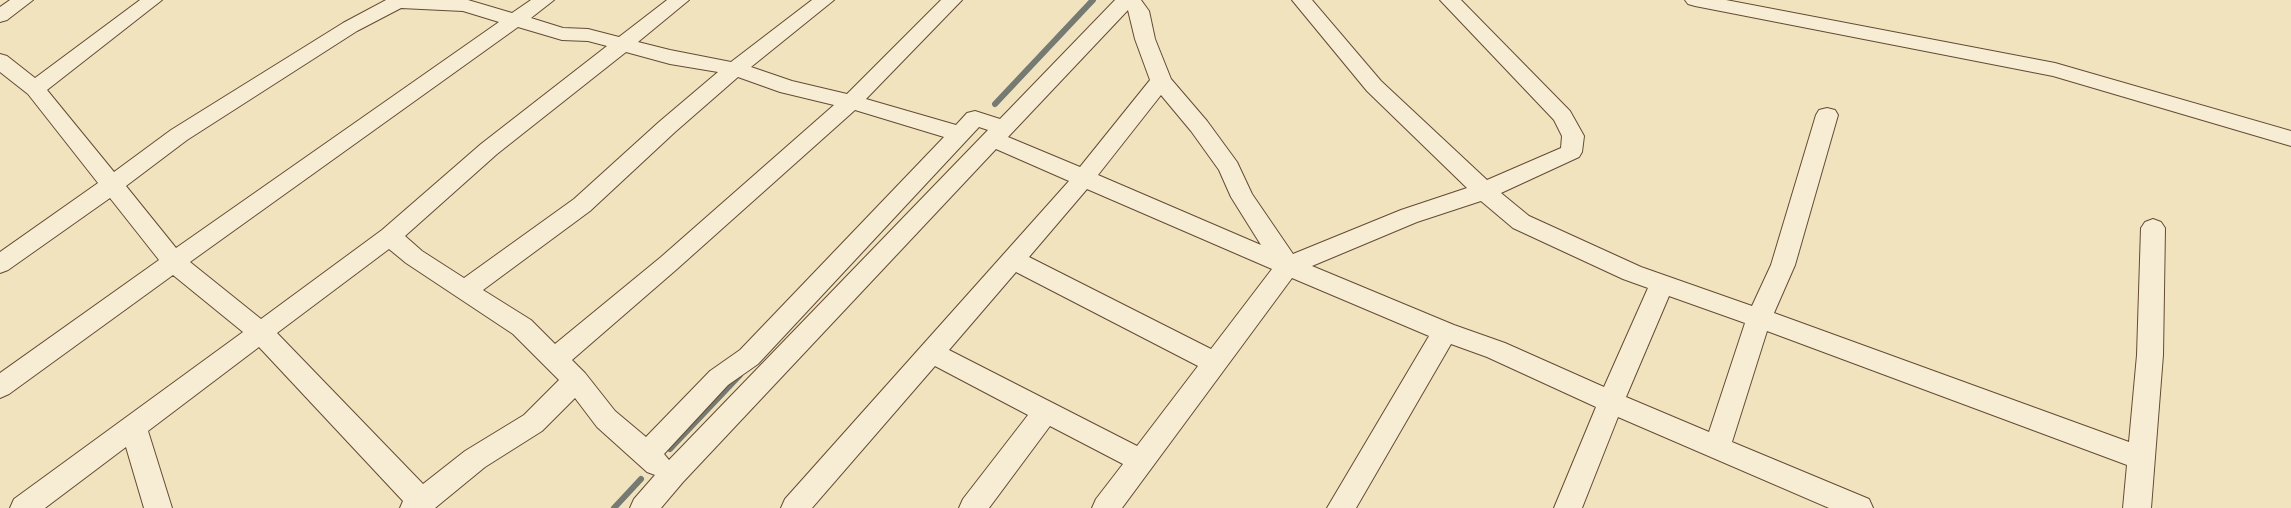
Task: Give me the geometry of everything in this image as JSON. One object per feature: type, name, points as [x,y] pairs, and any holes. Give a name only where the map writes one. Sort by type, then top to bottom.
[{"type":"street","points":[[0,16],[23,0]]},
{"type":"street","points":[[35,89],[152,0]]},
{"type":"street","points":[[0,387],[544,0]]},
{"type":"street","points":[[24,508],[390,236],[489,149],[679,0]]},
{"type":"street","points":[[465,290],[582,205],[667,126],[735,69],[824,0]]},
{"type":"street","points":[[555,359],[669,263],[851,102],[952,0]]},
{"type":"street","points":[[644,508],[674,474],[1126,0]]},
{"type":"street","points":[[1131,0],[1139,11],[1145,39],[1162,81],[1199,126],[1228,168],[1242,197],[1288,266]]},
{"type":"street","points":[[1302,0],[1374,86],[1484,191],[1521,222],[1632,273],[2140,458]]},
{"type":"street","points":[[1106,508],[1288,266],[1409,216],[1484,191],[1571,152],[1573,136],[1562,116],[1450,0]]},
{"type":"street","points":[[1695,0],[2055,70],[2291,139]]},
{"type":"street","points":[[0,264],[111,186],[178,135],[350,27],[399,1],[464,5],[562,34],[588,36],[670,58],[735,69],[787,87],[940,126],[960,134]]},
{"type":"street","points":[[0,61],[35,89],[111,186],[174,262],[260,332],[417,504],[475,459],[533,423],[576,380]]},
{"type":"street","points":[[794,508],[1084,178],[1162,81]]},
{"type":"street","points":[[1717,447],[1759,318],[1783,265],[1827,115]]},
{"type":"street","points":[[646,455],[719,378],[749,357],[975,118],[999,134],[1084,178],[1444,332],[1496,350],[1611,402],[1859,508]]},
{"type":"street","points":[[2136,508],[2150,355],[2153,228]]},
{"type":"street","points":[[390,236],[414,257],[522,327],[576,380],[606,419],[646,455],[674,474]]},
{"type":"street","points":[[1012,259],[1216,363]]},
{"type":"street","points":[[1568,508],[1662,284]]},
{"type":"street","points":[[1341,508],[1444,332]]},
{"type":"street","points":[[930,352],[1142,461]]},
{"type":"street","points":[[973,508],[1046,411]]},
{"type":"street","points":[[133,426],[158,508]]},
{"type":"waterway","points":[[995,104],[1093,0]]},
{"type":"waterway","points":[[670,449],[740,375]]},
{"type":"waterway","points":[[614,508],[641,479]]}]
